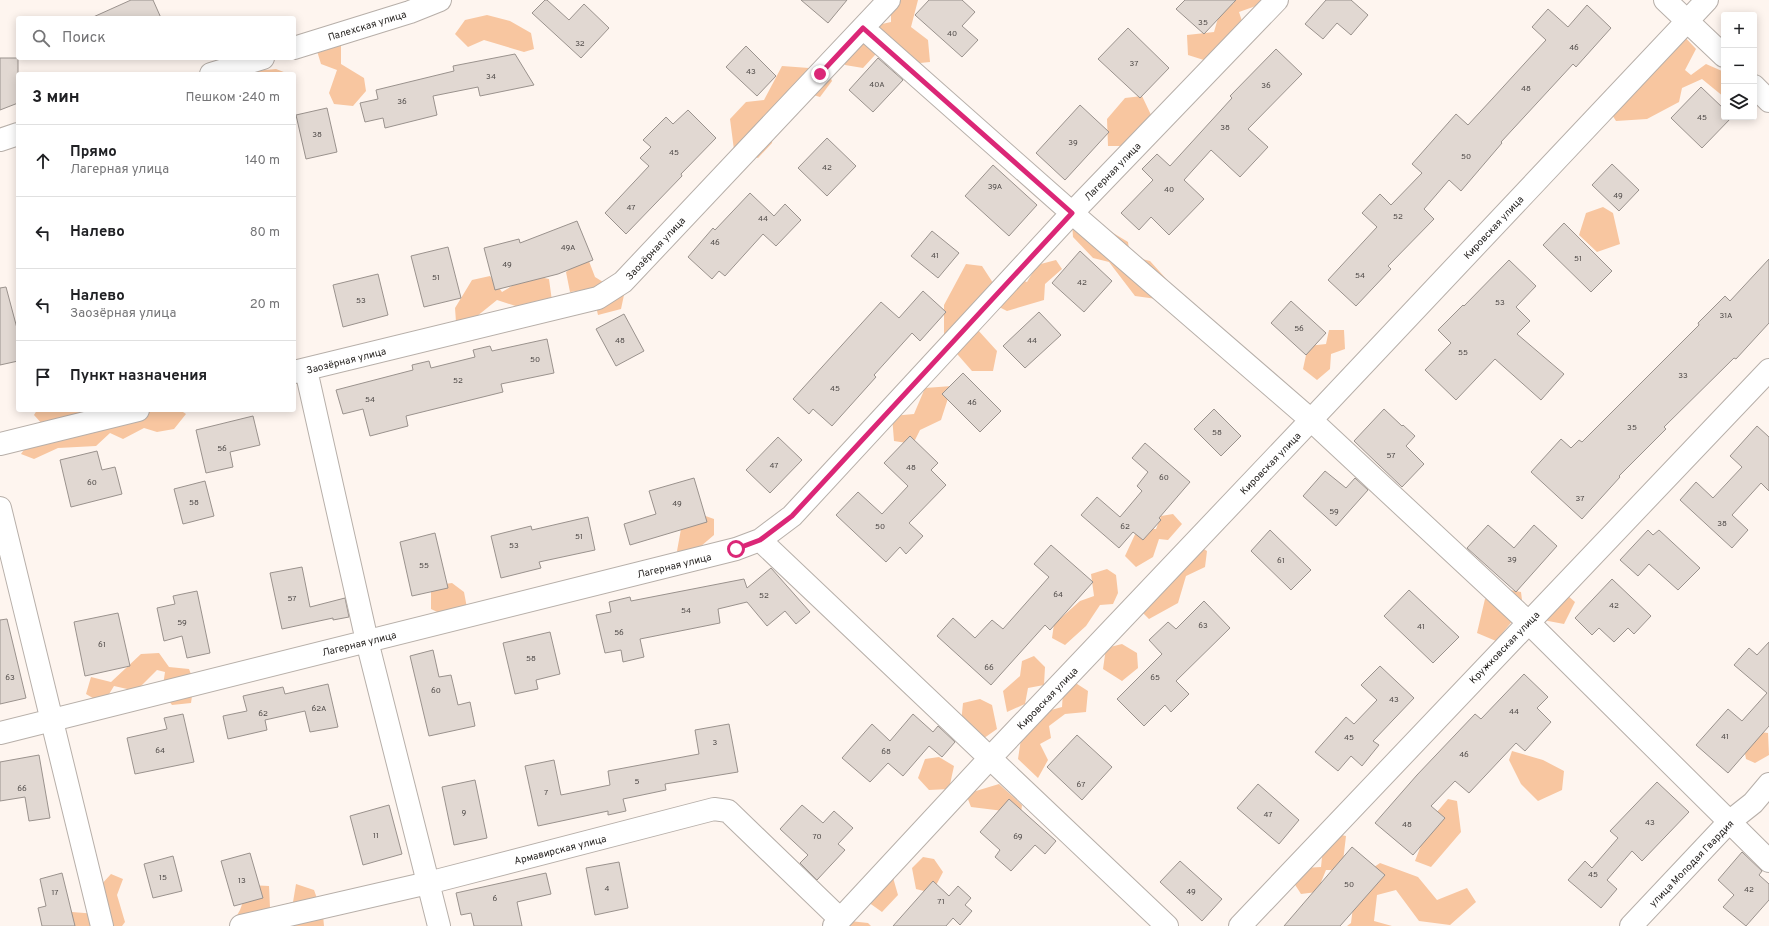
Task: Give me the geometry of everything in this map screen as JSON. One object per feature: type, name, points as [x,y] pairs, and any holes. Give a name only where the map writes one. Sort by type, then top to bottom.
[{"type":"street","name":"Палехская улица","points":[[296,47],[410,12],[440,0]]},
{"type":"street","name":"Заозёрная улица","points":[[300,371],[598,298],[623,282],[889,0]]},
{"type":"street","name":"Лагерная улица","points":[[0,733],[736,549],[760,540],[792,516],[1072,213],[1277,0]]},
{"type":"street","points":[[1665,0],[1688,20],[1721,53]]},
{"type":"street","name":"Кировская улица","points":[[837,923],[990,758],[1707,0]]},
{"type":"street","points":[[863,28],[1072,213],[1311,420],[1528,622],[1769,861]]},
{"type":"street","points":[[217,72],[256,60]]},
{"type":"street","points":[[1757,89],[1769,101]]},
{"type":"street","points":[[0,140],[16,135]]},
{"type":"street","name":"Кружковская улица","points":[[1240,926],[1769,370]]},
{"type":"street","points":[[300,371],[440,926]]},
{"type":"street","points":[[0,444],[130,412]]},
{"type":"street","points":[[0,508],[102,926]]},
{"type":"street","points":[[760,540],[1167,926]]},
{"type":"street","name":"улица Молодая Гвардия","points":[[1631,926],[1729,822],[1753,803],[1769,784]]},
{"type":"street","name":"Армавирская улица","points":[[241,926],[428,883],[714,809],[728,811],[837,923]]},
{"type":"shaded area","points":[[891,0],[918,0],[911,27],[928,40],[930,62],[910,64],[885,44],[863,68],[845,65],[846,47],[873,26],[891,22]]},
{"type":"shaded area","points":[[1234,0],[1268,0],[1267,2],[1239,12],[1248,39],[1207,61],[1188,55],[1187,35],[1214,32],[1220,11],[1234,3]]},
{"type":"shaded area","points":[[487,15],[510,21],[531,33],[534,49],[524,52],[484,40],[468,47],[455,34],[465,20]]},
{"type":"shaded area","points":[[1682,34],[1696,49],[1685,70],[1691,75],[1706,64],[1721,71],[1721,95],[1702,79],[1682,88],[1679,102],[1647,119],[1616,121],[1609,110]]},
{"type":"shaded area","points":[[341,44],[341,64],[364,78],[366,91],[353,106],[334,104],[329,93],[337,70],[321,64],[317,51]]},
{"type":"shaded area","points":[[822,59],[832,81],[820,97],[797,90],[775,108],[772,143],[758,158],[734,150],[730,119],[746,102],[764,100],[782,66],[809,68]]},
{"type":"shaded area","points":[[276,69],[284,72],[253,72]]},
{"type":"shaded area","points":[[1142,96],[1152,117],[1134,146],[1108,146],[1107,119],[1125,98]]},
{"type":"shaded area","points":[[1603,207],[1613,213],[1620,244],[1597,252],[1579,235],[1586,213]]},
{"type":"shaded area","points":[[1095,222],[1128,242],[1130,256],[1150,261],[1169,282],[1164,300],[1135,296],[1109,262],[1093,258],[1073,237],[1072,223]]},
{"type":"shaded area","points":[[587,256],[595,277],[624,295],[621,309],[598,315],[592,289],[570,292],[566,272]]},
{"type":"shaded area","points":[[1056,260],[1062,269],[1045,284],[1044,300],[1007,311],[987,301],[967,318],[997,351],[993,371],[972,371],[944,339],[944,305],[966,264],[982,266],[995,286],[1007,275],[1027,282],[1037,265]]},
{"type":"shaded area","points":[[530,275],[549,279],[552,301],[531,311],[497,300],[471,321],[456,322],[455,308],[472,280],[490,276],[502,292]]},
{"type":"shaded area","points":[[1329,330],[1344,330],[1345,349],[1331,354],[1330,369],[1317,380],[1303,369],[1308,346],[1326,344]]},
{"type":"shaded area","points":[[952,386],[941,420],[920,430],[913,444],[894,441],[892,416],[914,414],[925,388]]},
{"type":"shaded area","points":[[36,412],[81,412],[74,421],[44,426],[34,415]]},
{"type":"shaded area","points":[[139,412],[183,412],[186,414],[174,429],[157,432],[144,428],[123,439],[110,433],[96,446],[58,448],[34,459],[21,454],[30,441]]},
{"type":"shaded area","points":[[697,513],[714,519],[714,535],[687,558],[677,551],[683,518]]},
{"type":"shaded area","points":[[1173,514],[1182,524],[1168,540],[1159,539],[1153,557],[1136,567],[1125,556],[1138,528],[1156,529],[1161,516]]},
{"type":"shaded area","points":[[1202,548],[1207,551],[1205,567],[1186,576],[1178,603],[1149,619],[1140,610]]},
{"type":"shaded area","points":[[1107,569],[1116,575],[1118,593],[1113,604],[1100,605],[1086,626],[1065,645],[1052,638],[1054,624],[1080,601],[1094,596],[1091,574]]},
{"type":"shaded area","points":[[452,583],[464,592],[467,608],[452,619],[431,609],[431,586]]},
{"type":"shaded area","points":[[1558,587],[1575,602],[1564,624],[1543,620]]},
{"type":"shaded area","points":[[1504,589],[1521,592],[1523,608],[1496,641],[1477,633],[1485,599]]},
{"type":"shaded area","points":[[1122,644],[1137,653],[1138,668],[1122,681],[1103,669],[1106,648]]},
{"type":"shaded area","points":[[159,653],[169,667],[189,669],[194,682],[191,703],[172,705],[162,692],[165,672],[157,670],[136,691],[114,686],[103,704],[86,694],[91,677],[111,682],[141,654]]},
{"type":"shaded area","points":[[1034,656],[1045,667],[1044,685],[1028,688],[1025,704],[1007,712],[1003,691],[1020,676],[1022,661]]},
{"type":"shaded area","points":[[1074,682],[1088,691],[1086,712],[1065,714],[1049,726],[1051,738],[1040,744],[1048,760],[1038,778],[1018,759],[1022,732],[1040,713],[1062,707],[1063,692]]},
{"type":"shaded area","points":[[980,699],[992,705],[997,729],[977,743],[960,733],[963,703]]},
{"type":"shaded area","points":[[1753,731],[1768,733],[1769,755],[1755,763],[1746,759],[1743,743]]},
{"type":"shaded area","points":[[1512,751],[1543,760],[1564,771],[1562,790],[1538,801],[1521,784],[1509,760]]},
{"type":"shaded area","points":[[939,757],[954,766],[949,789],[929,790],[918,778],[925,759]]},
{"type":"shaded area","points":[[999,784],[1022,805],[1021,813],[971,807],[966,794]]},
{"type":"shaded area","points":[[1448,799],[1457,801],[1461,832],[1431,867],[1415,861],[1431,819]]},
{"type":"shaded area","points":[[1332,833],[1346,836],[1342,870],[1326,870],[1317,892],[1301,894],[1292,880],[1304,868],[1321,867],[1322,857]]},
{"type":"shaded area","points":[[923,857],[934,859],[943,872],[932,893],[916,889],[912,868]]},
{"type":"shaded area","points":[[1380,863],[1418,877],[1437,900],[1467,888],[1476,902],[1450,925],[1419,921],[1396,890],[1377,895],[1374,921],[1392,926],[1347,926],[1351,923],[1355,891],[1361,876]]},
{"type":"shaded area","points":[[111,874],[123,879],[117,895],[125,922],[122,926],[72,926],[72,912],[97,914],[99,887]]},
{"type":"shaded area","points":[[892,874],[898,895],[882,912],[868,902]]},
{"type":"shaded area","points":[[296,884],[314,890],[323,915],[324,926],[231,926],[240,910],[249,885],[269,886],[270,908],[293,902]]},
{"type":"shaded area","points":[[850,921],[868,923],[871,926],[843,926]]},
{"type":"building","points":[[131,0],[153,0],[160,16],[95,16]]},
{"type":"building","points":[[545,0],[547,0],[569,20],[584,4],[609,28],[581,58],[532,13]]},
{"type":"building","points":[[801,0],[847,0],[828,23]]},
{"type":"building","points":[[929,0],[962,0],[975,12],[962,26],[978,40],[962,57],[915,15]]},
{"type":"building","points":[[1185,0],[1236,0],[1204,34],[1176,9]]},
{"type":"building","points":[[1326,0],[1351,0],[1368,15],[1351,35],[1337,23],[1323,39],[1305,24]]},
{"type":"building","points":[[1587,5],[1611,28],[1576,67],[1573,64],[1501,142],[1502,143],[1461,191],[1449,180],[1424,209],[1434,219],[1388,266],[1391,269],[1356,306],[1328,280],[1377,227],[1362,213],[1380,194],[1391,205],[1422,173],[1412,164],[1456,114],[1468,125],[1546,40],[1532,27],[1548,9],[1568,27]]},
{"type":"building","points":[[1128,28],[1169,68],[1140,98],[1098,59]]},
{"type":"building","points":[[746,46],[776,76],[757,96],[726,67]]},
{"type":"building","points":[[1276,49],[1302,74],[1248,129],[1268,147],[1240,177],[1211,150],[1184,180],[1204,199],[1169,235],[1151,217],[1139,230],[1121,213],[1153,180],[1142,169],[1157,154],[1170,166],[1232,98],[1230,96]]},
{"type":"building","points":[[515,54],[534,85],[480,96],[478,87],[433,96],[437,115],[385,128],[383,118],[365,122],[360,103],[378,99],[376,90],[454,71],[453,66]]},
{"type":"building","points":[[0,58],[16,58],[16,60],[18,60],[18,72],[16,72],[16,104],[0,110]]},
{"type":"building","points":[[878,58],[903,80],[873,112],[849,90]]},
{"type":"building","points":[[1701,87],[1721,106],[1721,120],[1729,120],[1702,148],[1671,118]]},
{"type":"building","points":[[1080,105],[1109,132],[1065,180],[1036,153]]},
{"type":"building","points":[[327,108],[337,152],[306,159],[296,115]]},
{"type":"building","points":[[688,110],[716,138],[626,234],[605,213],[649,166],[640,158],[651,147],[643,140],[666,117],[673,124]]},
{"type":"building","points":[[827,138],[856,166],[827,196],[798,168]]},
{"type":"building","points":[[1612,164],[1639,190],[1619,211],[1592,185]]},
{"type":"building","points":[[993,165],[1037,205],[1009,236],[965,196]]},
{"type":"building","points":[[750,193],[774,216],[785,204],[801,220],[776,246],[763,234],[725,276],[719,271],[712,279],[688,257],[713,228],[715,230]]},
{"type":"building","points":[[577,221],[593,260],[558,274],[495,290],[484,248],[519,239],[520,243]]},
{"type":"building","points":[[1564,223],[1612,271],[1591,292],[1543,245]]},
{"type":"building","points":[[932,231],[959,253],[938,278],[911,256]]},
{"type":"building","points":[[448,247],[461,298],[424,307],[411,256]]},
{"type":"building","points":[[1080,251],[1112,281],[1084,312],[1052,283]]},
{"type":"building","points":[[1769,259],[1769,323],[1736,359],[1734,358],[1664,427],[1666,429],[1619,476],[1620,477],[1582,519],[1531,472],[1561,439],[1571,448],[1579,440],[1582,442],[1699,325],[1698,323],[1725,296],[1730,301]]},
{"type":"building","points":[[1509,260],[1536,286],[1516,307],[1530,321],[1517,334],[1564,374],[1541,400],[1495,359],[1456,400],[1425,370],[1451,343],[1438,330]]},
{"type":"building","points":[[378,274],[388,315],[343,327],[333,285]]},
{"type":"building","points":[[6,287],[16,324],[16,361],[0,365],[0,288]]},
{"type":"building","points":[[923,291],[946,312],[920,341],[912,333],[874,375],[876,377],[832,426],[813,409],[809,414],[793,399],[881,302],[899,318]]},
{"type":"building","points":[[1291,301],[1326,333],[1306,355],[1271,323]]},
{"type":"building","points":[[1039,312],[1061,335],[1025,368],[1003,346]]},
{"type":"building","points":[[624,314],[644,351],[616,366],[596,329]]},
{"type":"building","points":[[547,339],[554,373],[501,384],[503,392],[406,416],[408,426],[370,436],[363,409],[343,414],[336,390],[413,370],[412,365],[429,361],[431,368],[475,357],[473,350],[490,346],[492,351]]},
{"type":"building","points":[[963,373],[1001,411],[980,432],[942,394]]},
{"type":"building","points":[[1214,409],[1241,436],[1221,456],[1194,429]]},
{"type":"building","points":[[1384,409],[1415,436],[1406,446],[1424,464],[1402,487],[1354,441]]},
{"type":"building","points":[[253,416],[260,445],[230,452],[233,467],[206,473],[196,430]]},
{"type":"building","points":[[1757,426],[1769,437],[1769,491],[1761,483],[1732,515],[1748,530],[1732,548],[1680,500],[1696,482],[1713,498],[1742,467],[1730,456]]},
{"type":"building","points":[[910,436],[938,463],[931,470],[946,485],[909,523],[923,536],[906,554],[900,547],[886,562],[836,515],[858,492],[882,514],[908,486],[884,463]]},
{"type":"building","points":[[778,437],[802,460],[770,493],[746,470]]},
{"type":"building","points":[[1145,443],[1190,482],[1159,518],[1161,520],[1143,540],[1133,532],[1119,548],[1081,515],[1097,497],[1120,517],[1142,491],[1137,486],[1148,472],[1132,458]]},
{"type":"building","points":[[97,451],[102,470],[115,467],[122,494],[71,507],[60,460]]},
{"type":"building","points":[[1325,471],[1346,488],[1355,478],[1368,490],[1336,526],[1303,496]]},
{"type":"building","points":[[694,478],[707,522],[630,545],[624,524],[656,514],[649,491]]},
{"type":"building","points":[[205,481],[214,516],[183,524],[174,489]]},
{"type":"building","points":[[588,517],[595,550],[539,562],[541,568],[501,578],[491,536],[531,526],[532,530]]},
{"type":"building","points":[[1488,525],[1514,548],[1534,525],[1557,546],[1516,592],[1467,548]]},
{"type":"building","points":[[1270,530],[1311,570],[1291,590],[1251,551]]},
{"type":"building","points":[[1648,530],[1653,535],[1659,530],[1700,568],[1678,590],[1649,564],[1638,576],[1620,560]]},
{"type":"building","points":[[435,533],[448,588],[412,596],[400,542]]},
{"type":"building","points":[[1051,545],[1093,582],[1050,630],[1045,625],[991,685],[937,636],[953,618],[975,638],[992,620],[1003,629],[1049,577],[1034,564]]},
{"type":"building","points":[[302,567],[310,607],[345,598],[349,617],[333,620],[333,618],[282,629],[270,573]]},
{"type":"building","points":[[771,568],[810,612],[796,624],[785,611],[767,626],[747,602],[718,609],[720,623],[640,639],[644,657],[623,662],[621,650],[605,653],[596,615],[611,612],[609,602],[630,597],[631,601],[744,579],[747,588]]},
{"type":"building","points":[[1612,579],[1651,616],[1634,634],[1628,628],[1614,642],[1599,628],[1592,635],[1575,618]]},
{"type":"building","points":[[1409,590],[1459,637],[1433,663],[1384,616]]},
{"type":"building","points":[[197,591],[210,653],[187,658],[182,636],[164,641],[157,608],[175,604],[173,596]]},
{"type":"building","points":[[1204,601],[1230,628],[1176,681],[1189,694],[1171,712],[1165,705],[1144,726],[1117,699],[1162,654],[1149,640],[1168,622],[1176,629]]},
{"type":"building","points":[[118,613],[130,666],[85,676],[74,622]]},
{"type":"building","points":[[7,619],[26,698],[0,704],[0,620]]},
{"type":"building","points":[[550,632],[560,674],[536,680],[538,689],[515,694],[503,643]]},
{"type":"building","points":[[1769,642],[1769,726],[1728,773],[1696,745],[1728,709],[1742,721],[1767,693],[1734,665],[1749,648],[1757,655]]},
{"type":"building","points":[[433,650],[439,677],[451,675],[458,705],[470,702],[475,726],[429,736],[410,656]]},
{"type":"building","points":[[1380,666],[1414,698],[1373,741],[1379,745],[1362,766],[1351,756],[1338,771],[1315,752],[1346,717],[1354,724],[1377,700],[1361,685]]},
{"type":"building","points":[[1524,674],[1548,697],[1537,708],[1551,722],[1525,751],[1516,743],[1469,793],[1455,781],[1431,806],[1445,818],[1413,855],[1375,823],[1417,775],[1475,714],[1481,719]]},
{"type":"building","points":[[328,684],[338,727],[310,732],[305,711],[265,720],[267,730],[228,739],[223,716],[247,711],[243,696],[283,687],[285,694]]},
{"type":"building","points":[[183,714],[194,762],[135,774],[127,738],[167,729],[164,718]]},
{"type":"building","points":[[913,714],[933,732],[938,726],[955,742],[942,757],[929,746],[903,776],[888,763],[870,782],[842,758],[872,724],[890,741]]},
{"type":"building","points":[[729,724],[738,772],[665,784],[666,790],[623,799],[626,811],[608,815],[608,811],[538,826],[525,766],[554,760],[561,795],[610,785],[608,771],[699,754],[695,730]]},
{"type":"building","points":[[1077,735],[1112,767],[1082,800],[1047,767]]},
{"type":"building","points":[[39,755],[50,818],[29,821],[25,797],[0,801],[0,762]]},
{"type":"building","points":[[475,780],[487,838],[454,845],[442,787]]},
{"type":"building","points":[[1657,782],[1689,812],[1642,861],[1632,851],[1607,880],[1617,889],[1601,908],[1568,880],[1585,861],[1592,868],[1618,838],[1610,831]]},
{"type":"building","points":[[1258,784],[1299,820],[1279,844],[1237,808]]},
{"type":"building","points":[[1009,799],[1056,841],[1045,854],[1035,845],[1011,871],[995,857],[1000,850],[980,832]]},
{"type":"building","points":[[389,805],[402,854],[363,865],[350,816]]},
{"type":"building","points":[[802,805],[823,823],[834,811],[853,828],[838,844],[845,850],[817,880],[800,863],[808,855],[780,829]]},
{"type":"building","points":[[1352,847],[1385,875],[1340,926],[1284,926]]},
{"type":"building","points":[[1742,852],[1762,871],[1759,875],[1769,884],[1769,900],[1746,926],[1723,907],[1734,895],[1718,880]]},
{"type":"building","points":[[250,853],[263,898],[234,906],[221,861]]},
{"type":"building","points":[[173,856],[182,891],[153,898],[144,864]]},
{"type":"building","points":[[1180,861],[1222,899],[1202,921],[1160,882]]},
{"type":"building","points":[[619,862],[628,908],[595,915],[586,868]]},
{"type":"building","points":[[62,873],[75,926],[42,926],[38,908],[46,906],[40,879]]},
{"type":"building","points":[[546,873],[551,894],[517,902],[522,926],[474,926],[471,913],[461,915],[456,893]]},
{"type":"building","points":[[933,881],[949,896],[958,886],[971,898],[965,905],[972,911],[960,925],[953,918],[946,926],[893,926]]},
{"type":"route","points":[[736,549],[760,540],[792,516],[1072,213],[863,28],[820,74]]}]
